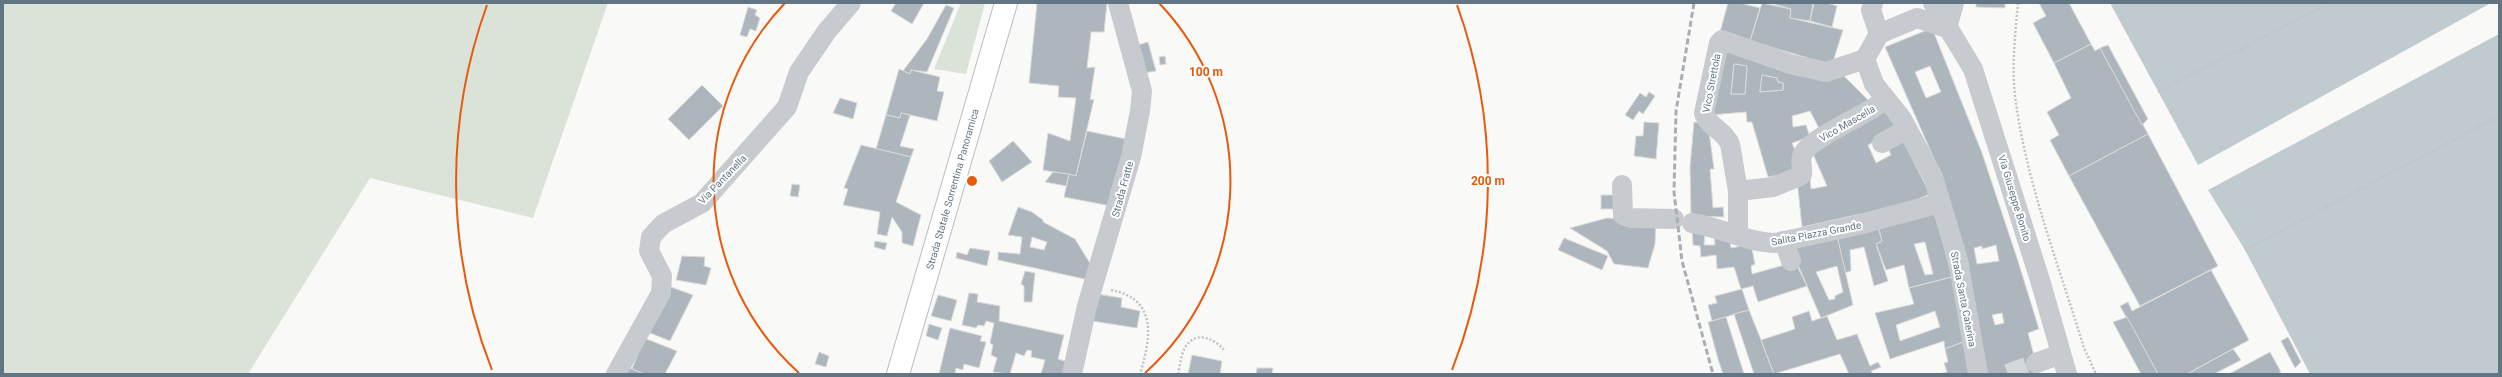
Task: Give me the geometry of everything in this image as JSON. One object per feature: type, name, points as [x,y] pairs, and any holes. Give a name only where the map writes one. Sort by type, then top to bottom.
[{"type":"main road","name":"Strada Statale Sorrentina Panoramica","points":[[898,374],[1006,3]]},
{"type":"street","name":"Via Pantanella","points":[[616,374],[661,293],[662,276],[649,251],[651,237],[663,224],[702,203],[787,107],[800,72],[826,31],[851,3]]},
{"type":"street","name":"Strada Fratte","points":[[1072,374],[1087,306],[1131,157],[1140,112],[1142,91],[1118,3]]},
{"type":"street","points":[[1873,3],[1871,10],[1879,34]]},
{"type":"street","name":"Via Giuseppe Bonito","points":[[1933,3],[1973,69],[2040,280],[2067,374]]},
{"type":"street","points":[[1864,59],[1879,34],[1916,18],[1947,28],[1954,3]]},
{"type":"street","name":"Vico Strettola","points":[[1738,235],[1738,191],[1728,138],[1707,120],[1704,112],[1722,40],[1790,64],[1826,72],[1864,59]]},
{"type":"street","name":"Strada Santa Caterina","points":[[1864,59],[1874,84],[1907,129],[1933,177],[1958,260],[1978,374]]},
{"type":"street","name":"Vico Mascella","points":[[1738,191],[1773,187],[1800,176],[1802,174],[1802,155],[1809,144],[1871,110],[1886,99]]},
{"type":"street","points":[[1882,142],[1907,129]]},
{"type":"street","name":"Salita Piazza Grande","points":[[1622,185],[1623,215],[1631,218],[1683,221],[1738,235],[1762,243],[1784,241],[1854,226],[1940,203]]},
{"type":"street","points":[[1784,241],[1791,261]]},
{"type":"street","points":[[2036,364],[2061,354]]},
{"type":"path","points":[[2018,3],[2015,33],[2015,102],[2026,156],[2084,348],[2096,374]]},
{"type":"path","points":[[2158,92],[2330,3]]},
{"type":"path","points":[[2245,250],[2499,116]]},
{"type":"path","points":[[1106,288],[1135,298],[1144,311],[1150,333],[1140,374]]},
{"type":"path","points":[[1178,374],[1186,346],[1196,339],[1206,337],[1217,342],[1224,350]]},
{"type":"shaded area","points":[[3,3],[608,3],[533,218],[370,178],[248,374],[3,374]]},
{"type":"shaded area","points":[[961,3],[985,3],[966,74],[934,69]]},
{"type":"shaded area","points":[[2110,3],[2491,3],[2198,165]]},
{"type":"shaded area","points":[[2499,34],[2499,374],[2310,374],[2245,250],[2208,190]]},
{"type":"building","points":[[896,3],[924,3],[912,24],[891,11]]},
{"type":"building","points":[[1037,3],[1107,3],[1104,32],[1091,32],[1087,68],[1095,67],[1090,100],[1094,99],[1076,176],[1043,170],[1048,133],[1070,141],[1076,98],[1058,97],[1059,86],[1029,83]]},
{"type":"building","points":[[1728,3],[1740,3],[1760,8],[1750,41],[1720,32]]},
{"type":"building","points":[[1762,3],[1791,9],[1790,18],[1843,30],[1832,65],[1750,41]]},
{"type":"building","points":[[1770,3],[1813,3],[1810,21],[1790,18],[1791,9]]},
{"type":"building","points":[[1814,3],[1827,3],[1837,6],[1832,27],[1810,21]]},
{"type":"building","points":[[1976,3],[2005,3],[2005,8],[1976,7]]},
{"type":"building","points":[[2039,3],[2069,3],[2091,44],[2054,63],[2033,23],[2046,16]]},
{"type":"building","points":[[946,5],[954,8],[927,72],[911,70],[910,74],[903,71],[927,39]]},
{"type":"building","points":[[748,7],[757,10],[755,15],[760,18],[756,31],[750,29],[747,37],[740,35]]},
{"type":"building","points":[[1932,28],[1982,153],[2039,329],[2028,333],[2039,374],[1981,374],[1939,170],[1885,47]],"holes":[[[1930,66],[1941,92],[1926,98],[1915,72]],[[1996,245],[1999,261],[1977,264],[1974,248],[1982,246],[1982,249]],[[2002,313],[2004,323],[1995,325],[1992,315]]]},
{"type":"building","points":[[1148,42],[1156,71],[1144,73],[1138,45]]},
{"type":"building","points":[[1724,43],[1839,71],[1870,102],[1821,132],[1810,111],[1792,116],[1793,127],[1806,125],[1810,137],[1792,143],[1796,153],[1798,172],[1768,177],[1752,122],[1747,122],[1746,112],[1710,115]],"holes":[[[1734,64],[1747,66],[1745,94],[1731,94]],[[1762,75],[1777,78],[1778,82],[1783,83],[1783,90],[1760,92]]]},
{"type":"building","points":[[2091,44],[2095,51],[2100,48],[2148,134],[2069,176],[2050,140],[2059,135],[2047,112],[2071,98],[2054,63]]},
{"type":"building","points":[[2108,45],[2148,119],[2142,125],[2100,48]]},
{"type":"building","points":[[1165,56],[1166,64],[1160,65],[1159,57]]},
{"type":"building","points":[[1734,64],[1747,66],[1745,94],[1731,94]]},
{"type":"building","points":[[899,69],[910,74],[911,70],[940,77],[937,91],[944,92],[937,121],[901,113],[900,118],[886,115]]},
{"type":"building","points":[[1762,75],[1777,78],[1778,82],[1783,83],[1783,90],[1760,92]]},
{"type":"building","points":[[702,85],[723,106],[689,140],[668,119]]},
{"type":"building","points":[[1649,92],[1655,96],[1643,114],[1639,111],[1633,120],[1625,115],[1640,93],[1646,97]]},
{"type":"building","points":[[840,98],[857,103],[853,119],[833,113]]},
{"type":"building","points":[[1879,102],[1897,129],[1930,194],[1906,204],[1802,227],[1797,180],[1810,178],[1811,189],[1827,186],[1810,147]],"holes":[[[1883,137],[1891,155],[1876,163],[1868,145]]]},
{"type":"building","points":[[901,113],[910,115],[900,146],[914,149],[911,157],[876,149],[886,115],[900,118]]},
{"type":"building","points":[[1644,122],[1659,123],[1656,159],[1634,156],[1636,136],[1643,136]]},
{"type":"building","points":[[1694,122],[1708,124],[1714,169],[1710,169],[1713,208],[1723,207],[1724,217],[1691,216],[1690,167]]},
{"type":"building","points":[[1087,131],[1126,139],[1111,206],[1064,197],[1069,174],[1076,176]]},
{"type":"building","points":[[2148,134],[2218,266],[2140,306],[2069,176]]},
{"type":"building","points":[[1013,141],[1032,162],[1002,182],[989,161]]},
{"type":"building","points":[[861,145],[911,157],[896,202],[921,215],[913,246],[902,243],[902,232],[892,217],[887,236],[877,234],[880,212],[843,205],[848,189],[844,188]]},
{"type":"building","points":[[1053,172],[1069,174],[1066,186],[1045,182]]},
{"type":"building","points":[[792,184],[800,185],[798,197],[790,196]]},
{"type":"building","points":[[1601,195],[1616,195],[1616,209],[1601,209]]},
{"type":"building","points":[[1018,207],[1032,212],[1043,220],[1043,222],[1075,239],[1091,265],[1089,280],[998,260],[998,252],[1020,254],[1022,237],[1008,235]],"holes":[[[1032,237],[1047,242],[1044,250],[1030,247]]]},
{"type":"building","points":[[1934,208],[1952,277],[1909,288],[1904,265],[1886,270],[1876,244],[1882,241],[1877,223]],"holes":[[[1925,242],[1933,274],[1925,275],[1914,244]]]},
{"type":"building","points":[[1607,218],[1656,221],[1655,244],[1648,268],[1614,264],[1607,251],[1570,228]]},
{"type":"building","points":[[1877,223],[1882,241],[1876,244],[1888,281],[1874,286],[1864,247],[1850,250],[1851,271],[1844,273],[1836,231]]},
{"type":"building","points":[[1692,228],[1705,229],[1704,245],[1715,245],[1714,232],[1729,233],[1731,248],[1751,244],[1755,264],[1751,266],[1752,274],[1795,262],[1807,286],[1758,302],[1753,286],[1741,289],[1734,267],[1717,269],[1716,255],[1701,257],[1700,246],[1693,245]]},
{"type":"building","points":[[1836,231],[1853,305],[1821,318],[1788,242]],"holes":[[[1837,266],[1843,292],[1835,296],[1835,299],[1829,300],[1816,272]]]},
{"type":"building","points":[[1564,238],[1608,256],[1602,270],[1558,250]]},
{"type":"building","points":[[875,241],[887,243],[885,250],[874,247]]},
{"type":"building","points":[[970,248],[990,251],[987,266],[956,258],[957,252],[967,255]]},
{"type":"building","points":[[682,256],[705,257],[704,266],[711,268],[706,285],[676,280]]},
{"type":"building","points":[[2211,270],[2249,340],[2187,374],[2158,374],[2120,306],[2128,302],[2132,311]]},
{"type":"building","points":[[1025,271],[1035,273],[1032,302],[1024,302],[1024,286],[1021,284]]},
{"type":"building","points":[[1952,277],[1966,341],[1945,349],[1944,341],[1890,359],[1875,313],[1914,304],[1909,288]],"holes":[[[1935,311],[1940,327],[1900,341],[1896,325]]]},
{"type":"building","points":[[668,286],[693,295],[670,341],[645,331]]},
{"type":"building","points":[[1742,289],[1749,310],[1712,321],[1708,305],[1717,303],[1715,296]]},
{"type":"building","points":[[969,293],[978,294],[977,302],[1000,306],[999,321],[1064,335],[1058,359],[1071,363],[1068,374],[1041,374],[1045,360],[1031,357],[1032,351],[1027,350],[1024,356],[1016,353],[1010,374],[993,372],[997,358],[991,355],[993,345],[990,343],[994,323],[986,321],[984,326],[978,325],[976,328],[962,325]]},
{"type":"building","points":[[1096,294],[1122,298],[1121,307],[1140,311],[1137,328],[1092,321]]},
{"type":"building","points":[[938,295],[957,300],[951,321],[931,316]]},
{"type":"building","points":[[1749,310],[1774,374],[1754,374],[1734,314]]},
{"type":"building","points":[[1809,311],[1812,321],[1827,316],[1837,340],[1857,334],[1870,366],[1878,362],[1881,367],[1871,371],[1873,374],[1849,374],[1840,354],[1774,374],[1761,340],[1795,329],[1792,317]]},
{"type":"building","points":[[1726,317],[1744,374],[1723,374],[1718,359],[1708,322]]},
{"type":"building","points":[[2127,317],[2158,374],[2141,374],[2113,322]]},
{"type":"building","points":[[929,324],[942,328],[938,340],[926,336]]},
{"type":"building","points":[[950,328],[982,336],[980,341],[986,342],[979,368],[964,364],[963,370],[956,368],[955,374],[939,374]]},
{"type":"building","points":[[2288,337],[2301,362],[2295,368],[2281,341]]},
{"type":"building","points":[[644,338],[677,351],[665,374],[644,374],[632,369]]},
{"type":"building","points":[[1966,341],[1970,374],[1939,374],[1947,372],[1944,363],[1948,362],[1945,349]]},
{"type":"building","points":[[2233,349],[2241,360],[2214,374],[2187,374]]},
{"type":"building","points":[[819,352],[829,356],[826,367],[815,364]]},
{"type":"building","points":[[2270,352],[2281,372],[2277,374],[2229,374]]},
{"type":"building","points":[[1192,355],[1222,361],[1220,374],[1188,374]]},
{"type":"building","points":[[627,367],[644,374],[623,374]]},
{"type":"building","points":[[1257,368],[1273,368],[1272,374],[1256,374]]},
{"type":"tunnel","points":[[2008,374],[2036,363]]},
{"type":"railway","points":[[1694,3],[1676,111],[1674,192],[1682,261],[1713,374]]}]
